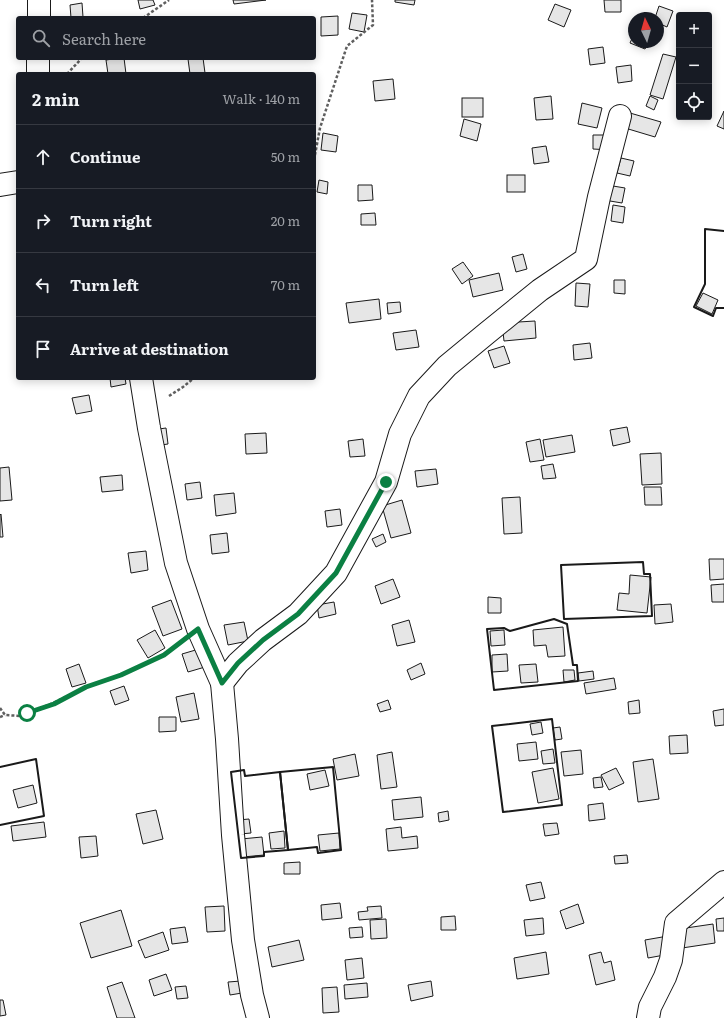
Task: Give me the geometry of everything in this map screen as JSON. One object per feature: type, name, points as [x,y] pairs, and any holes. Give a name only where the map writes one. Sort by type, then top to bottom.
[{"type":"street","points":[[39,0],[39,16]]},
{"type":"street","points":[[38,60],[38,72]]},
{"type":"street","points":[[222,683],[238,663],[263,640],[298,614],[336,573],[386,482],[400,434],[419,396],[447,366],[487,333],[540,290],[586,259],[599,197],[620,116]]},
{"type":"street","points":[[0,185],[16,182]]},
{"type":"street","points":[[141,380],[176,563],[198,629],[222,683],[233,835],[243,940],[252,995],[258,1018]]},
{"type":"street","points":[[648,1018],[650,1007],[665,977],[670,960],[676,923],[724,882]]},
{"type":"path","points":[[146,16],[169,0]]},
{"type":"path","points":[[316,149],[320,128],[347,46],[373,25],[372,0]]},
{"type":"path","points":[[69,72],[80,60]]},
{"type":"path","points":[[146,410],[192,380]]},
{"type":"path","points":[[0,717],[5,715],[21,716],[54,704],[86,687],[121,675],[164,655],[198,629]]},
{"type":"path","points":[[0,708],[5,715]]},
{"type":"building","points":[[138,0],[153,0],[155,5],[140,9]]},
{"type":"building","points":[[233,0],[266,0],[234,4]]},
{"type":"building","points":[[395,0],[415,0],[414,5],[395,2]]},
{"type":"building","points":[[604,0],[621,0],[621,12],[605,12]]},
{"type":"building","points":[[82,3],[83,16],[71,16],[70,5]]},
{"type":"building","points":[[555,4],[571,10],[564,27],[548,20]]},
{"type":"building","points":[[659,6],[673,11],[667,27],[664,26],[664,12],[657,12]]},
{"type":"building","points":[[352,13],[367,15],[364,32],[349,29]]},
{"type":"building","points":[[338,16],[338,35],[321,36],[321,17]]},
{"type":"building","points":[[603,47],[605,63],[590,65],[588,49]]},
{"type":"building","points":[[663,54],[676,57],[663,99],[650,95]]},
{"type":"building","points":[[106,60],[124,60],[126,72],[108,72]]},
{"type":"building","points":[[188,60],[203,60],[205,72],[190,72]]},
{"type":"building","points":[[631,65],[632,81],[618,83],[616,67]]},
{"type":"building","points":[[393,79],[395,99],[375,101],[373,81]]},
{"type":"building","points":[[551,96],[553,119],[536,120],[534,98]]},
{"type":"building","points":[[650,96],[658,100],[654,110],[646,106]]},
{"type":"building","points":[[462,98],[483,98],[483,117],[462,117]]},
{"type":"building","points":[[582,103],[602,108],[597,128],[578,124]]},
{"type":"building","points":[[724,111],[724,129],[717,126]]},
{"type":"building","points":[[630,113],[661,122],[655,137],[625,128]]},
{"type":"building","points":[[464,119],[481,124],[477,141],[460,136]]},
{"type":"building","points":[[323,133],[338,136],[336,152],[321,150]]},
{"type":"building","points":[[593,135],[612,135],[611,150],[593,149]]},
{"type":"building","points":[[546,146],[549,162],[534,164],[532,148]]},
{"type":"building","points":[[621,158],[634,161],[630,176],[617,173]]},
{"type":"building","points":[[507,175],[525,175],[525,192],[507,192]]},
{"type":"building","points":[[319,180],[328,182],[327,194],[317,192]]},
{"type":"building","points":[[358,185],[372,185],[373,200],[358,201]]},
{"type":"building","points":[[607,185],[625,188],[622,203],[604,200]]},
{"type":"building","points":[[613,205],[625,207],[623,223],[611,221]]},
{"type":"building","points":[[375,213],[376,225],[361,225],[361,214]]},
{"type":"building","points":[[523,254],[527,269],[516,272],[512,257]]},
{"type":"building","points":[[463,262],[473,276],[462,284],[452,269]]},
{"type":"building","points":[[499,273],[503,290],[473,297],[469,280]]},
{"type":"building","points":[[614,280],[625,280],[625,294],[614,293]]},
{"type":"building","points":[[576,283],[590,284],[588,307],[575,306]]},
{"type":"building","points":[[703,293],[718,300],[712,314],[696,306]]},
{"type":"building","points":[[379,299],[381,319],[349,323],[346,303]]},
{"type":"building","points":[[400,302],[401,312],[388,314],[387,303]]},
{"type":"building","points":[[535,321],[536,338],[504,341],[502,323]]},
{"type":"building","points":[[416,330],[419,347],[396,350],[393,333]]},
{"type":"building","points":[[590,343],[592,358],[574,360],[573,345]]},
{"type":"building","points":[[504,346],[510,363],[494,368],[488,351]]},
{"type":"building","points":[[110,380],[125,380],[126,384],[111,387]]},
{"type":"building","points":[[89,395],[92,411],[76,414],[72,398]]},
{"type":"building","points":[[627,427],[630,442],[613,446],[610,430]]},
{"type":"building","points":[[166,428],[168,444],[154,446],[152,430]]},
{"type":"building","points":[[266,433],[267,453],[246,454],[245,434]]},
{"type":"building","points":[[572,435],[575,452],[546,457],[543,440]]},
{"type":"building","points":[[363,439],[365,456],[350,457],[348,441]]},
{"type":"building","points":[[540,439],[544,460],[530,462],[526,442]]},
{"type":"building","points":[[661,453],[662,484],[642,485],[640,454]]},
{"type":"building","points":[[553,464],[556,478],[543,479],[541,466]]},
{"type":"building","points":[[9,467],[12,500],[0,501],[0,468]]},
{"type":"building","points":[[436,469],[438,484],[417,487],[415,471]]},
{"type":"building","points":[[122,475],[123,490],[102,492],[100,477]]},
{"type":"building","points":[[200,482],[202,498],[187,500],[185,484]]},
{"type":"building","points":[[644,487],[661,487],[662,505],[645,505]]},
{"type":"building","points":[[234,493],[236,513],[216,516],[214,495]]},
{"type":"building","points":[[520,497],[522,533],[504,534],[502,498]]},
{"type":"building","points":[[402,500],[411,533],[391,538],[382,506]]},
{"type":"building","points":[[340,509],[342,525],[327,527],[325,511]]},
{"type":"building","points":[[1,514],[3,537],[0,537]]},
{"type":"building","points":[[227,533],[229,552],[212,554],[210,535]]},
{"type":"building","points":[[383,534],[386,542],[376,547],[372,539]]},
{"type":"building","points":[[146,551],[148,570],[131,573],[128,553]]},
{"type":"building","points":[[709,559],[724,559],[724,579],[710,580]]},
{"type":"building","points":[[630,575],[651,577],[647,613],[617,610],[619,593],[629,594]]},
{"type":"building","points":[[393,579],[400,597],[381,604],[375,586]]},
{"type":"building","points":[[724,584],[724,602],[712,602],[711,585]]},
{"type":"building","points":[[488,597],[501,598],[501,613],[488,613]]},
{"type":"building","points":[[171,600],[182,629],[163,636],[152,607]]},
{"type":"building","points":[[334,602],[336,614],[319,618],[317,605]]},
{"type":"building","points":[[671,604],[673,622],[655,624],[654,605]]},
{"type":"building","points":[[409,620],[415,642],[397,646],[392,625]]},
{"type":"building","points":[[244,622],[248,641],[228,645],[224,625]]},
{"type":"building","points":[[563,627],[565,656],[548,657],[546,645],[534,646],[533,630]]},
{"type":"building","points":[[155,630],[165,648],[148,658],[137,640]]},
{"type":"building","points":[[504,630],[505,645],[491,646],[490,631]]},
{"type":"building","points":[[199,649],[205,667],[188,672],[182,654]]},
{"type":"building","points":[[507,654],[508,671],[492,672],[492,655]]},
{"type":"building","points":[[421,663],[425,674],[411,680],[407,670]]},
{"type":"building","points":[[79,664],[86,683],[72,687],[66,669]]},
{"type":"building","points":[[536,664],[538,682],[521,683],[519,665]]},
{"type":"building","points":[[563,670],[574,670],[575,680],[564,682]]},
{"type":"building","points":[[593,671],[594,679],[579,681],[578,673]]},
{"type":"building","points":[[614,678],[616,689],[586,694],[584,683]]},
{"type":"building","points":[[124,686],[129,700],[115,705],[110,691]]},
{"type":"building","points":[[194,693],[199,719],[181,722],[176,697]]},
{"type":"building","points":[[388,700],[391,709],[380,712],[377,704]]},
{"type":"building","points":[[639,700],[640,713],[629,714],[628,702]]},
{"type":"building","points":[[724,709],[724,725],[715,726],[713,711]]},
{"type":"building","points":[[159,717],[176,717],[176,731],[159,732]]},
{"type":"building","points":[[541,722],[543,733],[532,735],[530,724]]},
{"type":"building","points":[[560,727],[562,739],[555,740],[553,728]]},
{"type":"building","points":[[687,735],[688,753],[670,754],[669,736]]},
{"type":"building","points":[[536,742],[538,759],[519,761],[517,744]]},
{"type":"building","points":[[553,749],[555,763],[543,764],[541,751]]},
{"type":"building","points":[[581,750],[583,774],[564,776],[561,752]]},
{"type":"building","points":[[392,752],[397,787],[381,789],[377,755]]},
{"type":"building","points":[[355,754],[359,776],[337,780],[333,759]]},
{"type":"building","points":[[653,759],[659,799],[638,802],[633,762]]},
{"type":"building","points":[[553,768],[559,799],[538,803],[532,772]]},
{"type":"building","points":[[616,768],[624,783],[609,790],[601,775]]},
{"type":"building","points":[[325,770],[329,786],[310,790],[307,774]]},
{"type":"building","points":[[601,777],[603,787],[594,788],[593,778]]},
{"type":"building","points":[[33,785],[37,803],[18,808],[13,790]]},
{"type":"building","points":[[421,797],[423,817],[394,820],[392,800]]},
{"type":"building","points":[[603,803],[605,819],[589,821],[588,805]]},
{"type":"building","points":[[156,810],[163,839],[143,844],[136,814]]},
{"type":"building","points":[[448,811],[449,820],[439,822],[438,813]]},
{"type":"building","points":[[249,819],[251,833],[240,834],[238,820]]},
{"type":"building","points":[[44,822],[46,837],[13,841],[11,826]]},
{"type":"building","points":[[557,823],[559,834],[545,836],[543,824]]},
{"type":"building","points":[[401,827],[402,838],[417,836],[418,848],[388,851],[386,829]]},
{"type":"building","points":[[284,831],[285,848],[271,849],[269,833]]},
{"type":"building","points":[[339,833],[340,849],[320,851],[318,835]]},
{"type":"building","points":[[96,836],[98,856],[81,858],[79,837]]},
{"type":"building","points":[[262,837],[264,855],[243,857],[241,839]]},
{"type":"building","points":[[627,855],[628,863],[615,864],[614,856]]},
{"type":"building","points":[[300,862],[300,874],[284,874],[284,863]]},
{"type":"building","points":[[541,882],[545,898],[530,901],[526,885]]},
{"type":"building","points":[[340,903],[342,918],[322,920],[321,905]]},
{"type":"building","points":[[578,904],[584,923],[566,929],[560,911]]},
{"type":"building","points":[[224,906],[225,931],[207,932],[205,907]]},
{"type":"building","points":[[381,906],[382,918],[359,920],[358,912],[368,911],[367,907]]},
{"type":"building","points":[[121,910],[132,946],[91,958],[80,923]]},
{"type":"building","points":[[455,916],[456,930],[441,930],[441,917]]},
{"type":"building","points":[[543,918],[544,934],[526,936],[524,920]]},
{"type":"building","points":[[724,918],[724,931],[717,931],[716,919]]},
{"type":"building","points":[[386,919],[387,938],[371,939],[370,920]]},
{"type":"building","points":[[713,924],[715,943],[682,948],[679,929]]},
{"type":"building","points":[[185,927],[188,942],[172,944],[170,929]]},
{"type":"building","points":[[362,927],[363,937],[350,938],[349,928]]},
{"type":"building","points":[[163,932],[169,950],[145,958],[138,941]]},
{"type":"building","points":[[668,936],[670,954],[648,958],[645,940]]},
{"type":"building","points":[[299,940],[304,960],[272,967],[268,947]]},
{"type":"building","points":[[546,952],[549,974],[517,979],[514,958]]},
{"type":"building","points":[[601,952],[604,963],[611,961],[615,980],[596,985],[589,955]]},
{"type":"building","points":[[362,958],[364,978],[347,980],[345,960]]},
{"type":"building","points":[[166,974],[172,990],[154,996],[149,980]]},
{"type":"building","points":[[241,981],[242,993],[230,995],[228,982]]},
{"type":"building","points":[[431,981],[433,996],[411,1001],[408,985]]},
{"type":"building","points":[[122,982],[135,1018],[117,1018],[107,987]]},
{"type":"building","points":[[367,983],[368,997],[345,999],[344,985]]},
{"type":"building","points":[[186,986],[188,998],[177,999],[175,987]]},
{"type":"building","points":[[337,987],[339,1012],[323,1013],[322,988]]},
{"type":"building","points":[[0,1000],[3,1000],[6,1015],[0,1016]]},
{"type":"wall","points":[[724,231],[705,229],[705,284],[694,307],[713,316],[716,308],[724,308]]},
{"type":"wall","points":[[643,562],[644,574],[650,574],[652,616],[564,619],[561,565],[643,562]]},
{"type":"wall","points":[[554,619],[567,624],[573,665],[577,665],[578,681],[494,690],[487,629],[504,628],[510,631],[554,619]]},
{"type":"wall","points":[[552,719],[562,805],[503,812],[492,726],[552,719]]},
{"type":"wall","points":[[0,767],[36,759],[44,816],[0,825]]},
{"type":"wall","points":[[333,767],[341,850],[318,853],[317,847],[288,850],[280,772],[333,767]]},
{"type":"wall","points":[[244,770],[245,776],[280,772],[288,850],[264,852],[264,856],[241,858],[231,772],[244,770]]},
{"type":"route","points":[[27,713],[54,704],[86,687],[121,675],[164,655],[198,629],[222,683],[238,663],[263,640],[298,614],[336,573],[386,482]]}]
